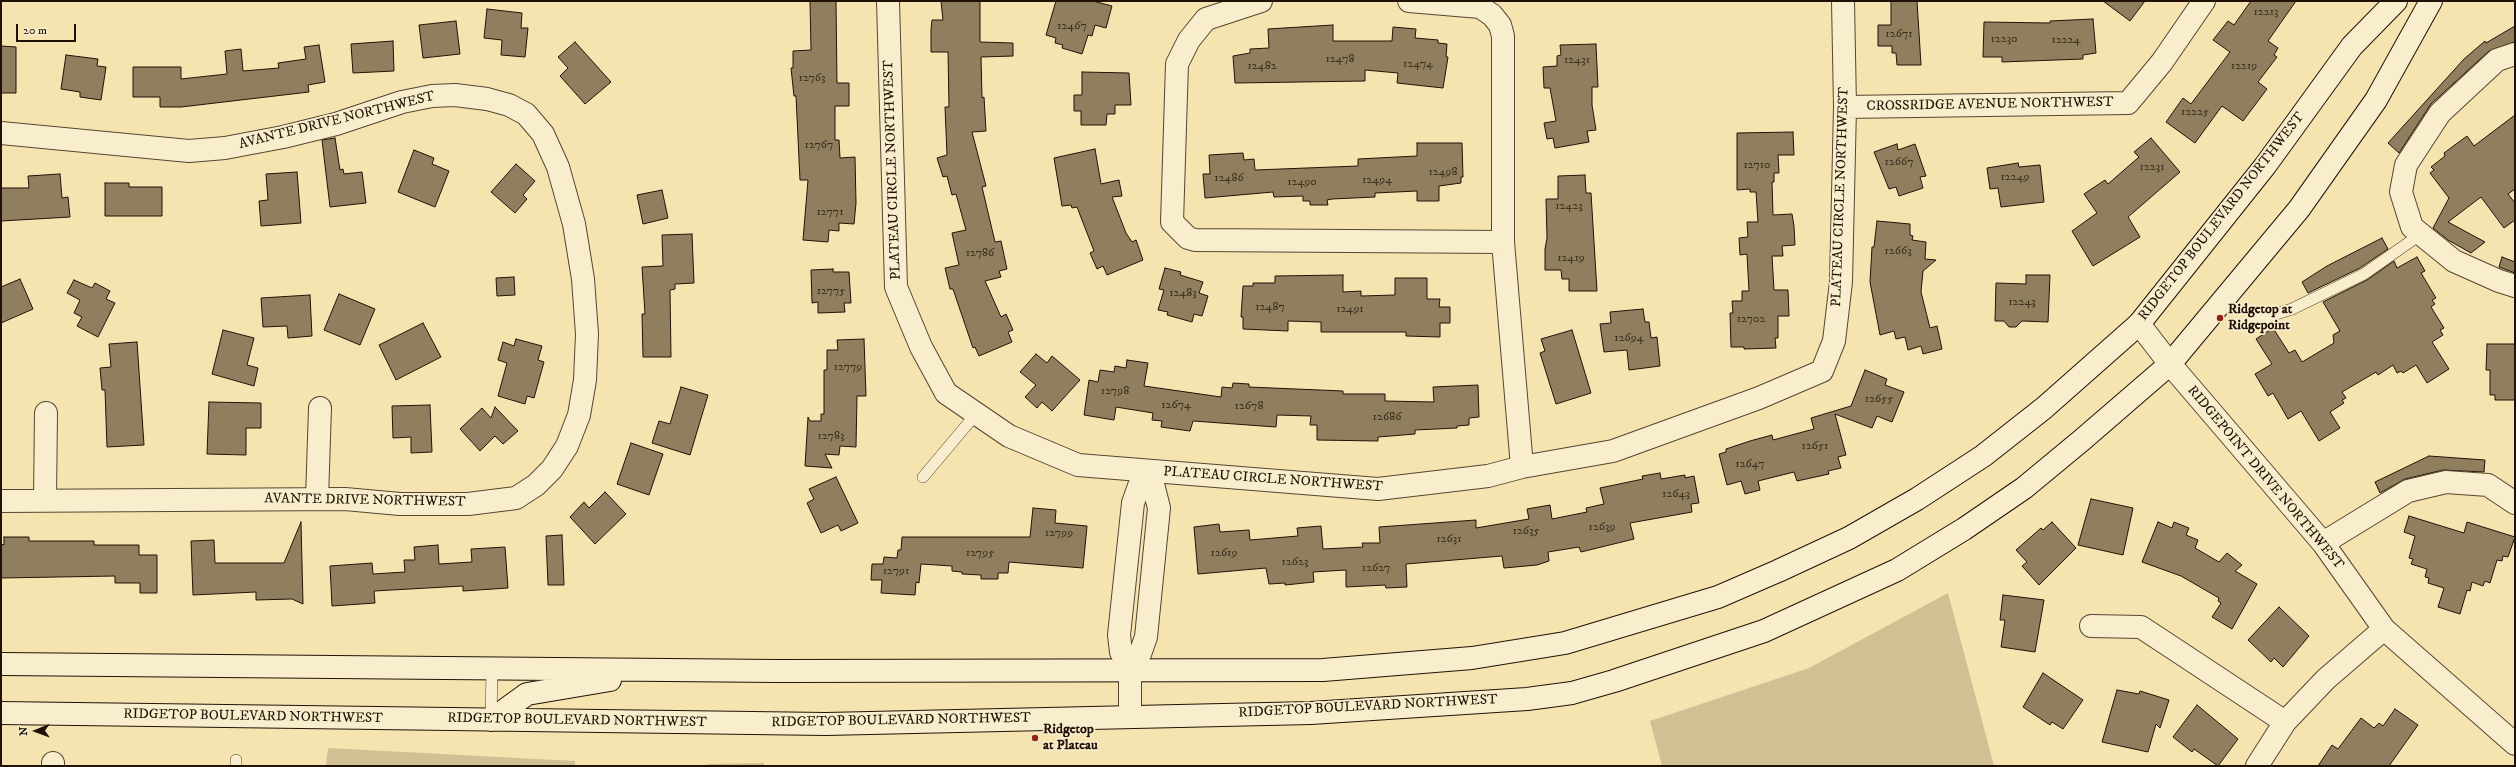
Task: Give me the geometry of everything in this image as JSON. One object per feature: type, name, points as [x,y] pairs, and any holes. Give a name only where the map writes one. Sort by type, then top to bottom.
[{"type":"street","name":"PLATEAU CIRCLE NORTHWEST","points":[[888,1],[896,287],[922,347],[946,393],[1009,436],[1078,465],[1150,472],[1378,489],[1488,476],[1522,467],[1613,451],[1760,398],[1822,371],[1834,341],[1841,282],[1845,107],[1843,1]]},
{"type":"street","points":[[1261,1],[1206,19],[1188,40],[1177,64],[1172,222],[1188,238],[1195,240],[1503,242]]},
{"type":"street","points":[[1409,1],[1480,7],[1488,10],[1500,25],[1503,36],[1503,242],[1522,467]]},
{"type":"street","name":"CROSSRIDGE AVENUE NORTHWEST","points":[[1845,107],[2128,103],[2162,62],[2204,1]]},
{"type":"street","name":"RIDGETOP BOULEVARD NORTHWEST","points":[[1,664],[678,670],[1323,670],[1472,658],[1565,643],[1718,597],[1848,538],[1917,499],[1976,460],[2044,408],[2139,324],[2265,166],[2352,46],[2396,1]]},
{"type":"street","name":"RIDGETOP BOULEVARD NORTHWEST","points":[[1,713],[826,724],[1311,713],[1527,699],[1572,693],[1701,654],[1764,631],[1897,570],[1964,529],[2024,488],[2170,364],[2299,209],[2376,100],[2431,1]]},
{"type":"street","points":[[2515,54],[2498,60],[2440,114],[2406,165],[2401,192],[2412,227],[2454,261],[2499,281],[2515,286]]},
{"type":"street","name":"AVANTE DRIVE NORTHWEST","points":[[1,133],[189,151],[283,137],[336,124],[402,102],[432,96],[455,95],[487,99],[509,105],[526,114],[543,134],[558,167],[574,224],[583,279],[587,334],[585,380],[579,415],[567,446],[552,469],[536,485],[516,498],[468,504],[317,499],[45,499],[1,501]]},
{"type":"street","name":"RIDGEPOINT DRIVE NORTHWEST","points":[[2139,324],[2170,364],[2323,544],[2384,629],[2515,744]]},
{"type":"street","points":[[317,499],[320,408]]},
{"type":"street","points":[[45,499],[46,413]]},
{"type":"street","name":"PLATEAU CIRCLE NORTHWEST","points":[[1130,669],[1140,654],[1146,637],[1159,508],[1150,472]]},
{"type":"street","points":[[2323,544],[2408,491],[2446,482],[2488,485],[2515,503]]},
{"type":"street","points":[[2091,626],[2141,627],[2285,722]]},
{"type":"street","points":[[2257,766],[2285,722],[2326,679],[2384,629]]},
{"type":"street","points":[[1130,669],[1130,716]]},
{"type":"street","points":[[491,720],[527,694],[678,670]]},
{"type":"lane","points":[[2251,322],[2292,309],[2364,274],[2421,234]]},
{"type":"lane","points":[[923,477],[976,414]]},
{"type":"lane","points":[[491,720],[492,669]]},
{"type":"shaded area","points":[[1948,593],[1994,766],[1662,766],[1650,721],[1809,668]]},
{"type":"shaded area","points":[[328,748],[575,761],[575,766],[326,766]]},
{"type":"shaded area","points":[[764,763],[764,766],[707,766],[707,764]]},
{"type":"building","points":[[810,1],[836,1],[837,83],[849,83],[849,106],[835,106],[835,140],[839,140],[840,158],[855,157],[856,203],[854,224],[839,223],[839,231],[829,230],[828,242],[803,240],[808,180],[800,180],[796,96],[794,96],[791,68],[793,68],[793,51],[811,50]]},
{"type":"building","points":[[941,1],[980,1],[980,42],[1013,43],[1013,56],[981,57],[982,98],[984,97],[986,131],[972,132],[986,186],[982,187],[995,242],[1001,241],[1007,269],[999,271],[1001,277],[985,281],[1001,317],[1006,314],[1013,330],[1008,332],[1012,342],[979,356],[975,347],[973,348],[953,289],[950,289],[945,268],[959,265],[952,233],[966,230],[956,194],[952,195],[947,176],[943,177],[937,158],[947,155],[945,107],[949,107],[948,52],[931,52],[932,20],[943,20]]},
{"type":"building","points":[[1056,1],[1093,1],[1112,6],[1106,28],[1095,25],[1092,36],[1088,35],[1082,54],[1062,48],[1063,45],[1055,43],[1056,38],[1046,35]]},
{"type":"building","points":[[1891,1],[1917,1],[1921,65],[1897,65],[1896,53],[1892,53],[1892,46],[1878,46],[1878,25],[1891,25]]},
{"type":"building","points":[[2103,1],[2145,1],[2130,21]]},
{"type":"building","points":[[2251,1],[2296,1],[2268,41],[2278,48],[2274,55],[2277,57],[2258,82],[2267,89],[2243,121],[2222,106],[2195,143],[2166,122],[2183,98],[2191,104],[2230,52],[2213,40],[2228,21],[2234,25]]},
{"type":"building","points":[[487,9],[522,13],[521,28],[528,28],[525,57],[501,55],[502,40],[484,38]]},
{"type":"building","points":[[2093,19],[2096,53],[2083,55],[2083,59],[2002,62],[2002,57],[1983,57],[1984,22],[2050,23],[2050,21]]},
{"type":"building","points":[[456,21],[460,54],[423,58],[419,25]]},
{"type":"building","points":[[1333,25],[1333,41],[1392,41],[1393,27],[1416,29],[1415,38],[1438,40],[1438,43],[1447,44],[1446,57],[1448,57],[1443,88],[1397,83],[1398,73],[1365,70],[1365,81],[1235,83],[1233,56],[1250,53],[1250,49],[1269,48],[1268,29]]},
{"type":"building","points":[[2515,26],[2515,42],[2489,51],[2431,104],[2399,153],[2388,143],[2464,59],[2485,41],[2486,43]]},
{"type":"building","points":[[393,41],[394,71],[353,73],[351,44]]},
{"type":"building","points":[[575,42],[611,82],[585,104],[560,76],[568,68],[558,57]]},
{"type":"building","points":[[1596,44],[1598,87],[1592,87],[1592,105],[1596,130],[1587,131],[1589,142],[1555,148],[1553,138],[1547,139],[1544,123],[1556,121],[1550,88],[1544,88],[1543,67],[1557,66],[1557,56],[1561,55],[1560,45]]},
{"type":"building","points":[[319,45],[325,82],[308,85],[309,92],[181,107],[160,107],[160,97],[133,97],[133,67],[181,67],[181,79],[227,74],[225,51],[241,49],[243,71],[279,68],[278,63],[306,59],[304,47]]},
{"type":"building","points":[[1,46],[16,47],[16,93],[1,93]]},
{"type":"building","points":[[66,55],[98,59],[97,66],[106,67],[101,100],[80,97],[80,92],[61,89]]},
{"type":"building","points":[[1082,72],[1129,73],[1131,105],[1115,105],[1115,114],[1107,114],[1106,125],[1081,125],[1081,111],[1074,111],[1074,95],[1082,95]]},
{"type":"building","points":[[2515,115],[2515,189],[2508,194],[2515,203],[2515,220],[2504,228],[2481,197],[2448,222],[2485,242],[2471,253],[2448,240],[2433,228],[2449,198],[2430,173],[2434,170],[2431,167],[2445,156],[2444,153],[2467,136],[2474,146]]},
{"type":"building","points":[[1793,132],[1794,155],[1778,155],[1779,173],[1774,173],[1774,182],[1772,182],[1773,215],[1792,214],[1794,226],[1795,245],[1782,246],[1783,256],[1772,256],[1774,290],[1788,290],[1789,316],[1778,316],[1778,338],[1775,338],[1776,348],[1744,349],[1744,347],[1731,347],[1730,313],[1733,313],[1732,301],[1742,301],[1742,291],[1749,291],[1747,254],[1740,255],[1739,238],[1748,237],[1747,222],[1758,222],[1756,192],[1750,192],[1750,189],[1737,190],[1737,133]]},
{"type":"building","points":[[335,138],[340,170],[343,169],[344,174],[362,172],[366,203],[330,207],[322,140]]},
{"type":"building","points":[[2151,138],[2180,172],[2128,217],[2140,237],[2093,266],[2072,231],[2097,213],[2084,194],[2105,180],[2108,184],[2139,157],[2134,152]]},
{"type":"building","points":[[1417,143],[1462,143],[1463,177],[1461,177],[1461,183],[1439,186],[1439,201],[1417,201],[1417,191],[1375,193],[1375,197],[1332,199],[1327,200],[1328,205],[1310,205],[1310,201],[1303,201],[1303,196],[1274,197],[1273,192],[1205,198],[1203,174],[1210,174],[1209,155],[1243,153],[1244,160],[1254,159],[1255,170],[1358,166],[1358,159],[1417,156]]},
{"type":"building","points":[[1897,144],[1898,150],[1915,144],[1926,176],[1920,177],[1923,188],[1899,196],[1896,187],[1889,189],[1874,152]]},
{"type":"building","points":[[1095,149],[1101,184],[1119,180],[1122,196],[1112,197],[1126,233],[1132,242],[1136,240],[1143,260],[1107,275],[1103,266],[1097,269],[1090,253],[1094,251],[1077,207],[1072,208],[1071,205],[1062,206],[1054,158]]},
{"type":"building","points":[[414,150],[434,158],[432,164],[449,171],[435,207],[398,192]]},
{"type":"building","points":[[2018,163],[2019,167],[2040,165],[2044,202],[2001,207],[1998,188],[1990,189],[1987,168]]},
{"type":"building","points":[[516,164],[535,181],[523,195],[527,199],[515,213],[491,192]]},
{"type":"building","points":[[297,172],[301,223],[261,226],[259,201],[268,200],[266,174]]},
{"type":"building","points":[[60,174],[62,198],[68,197],[70,217],[1,221],[1,188],[29,188],[28,176]]},
{"type":"building","points":[[1585,175],[1586,193],[1591,193],[1597,291],[1569,291],[1569,279],[1562,279],[1561,270],[1545,270],[1545,249],[1547,238],[1546,199],[1558,199],[1558,176]]},
{"type":"building","points":[[105,183],[129,183],[129,187],[162,187],[162,216],[105,216]]},
{"type":"building","points":[[662,190],[668,218],[643,224],[637,195]]},
{"type":"building","points":[[1877,221],[1910,224],[1910,235],[1913,236],[1912,240],[1926,242],[1925,259],[1936,260],[1923,271],[1921,292],[1930,328],[1937,326],[1942,349],[1923,354],[1921,346],[1908,350],[1905,337],[1896,339],[1894,331],[1880,335],[1870,282],[1872,247],[1874,247]]},
{"type":"building","points":[[692,234],[694,283],[675,284],[675,289],[670,290],[671,357],[643,357],[642,314],[645,314],[642,267],[663,266],[662,235]]},
{"type":"building","points":[[2382,238],[2388,249],[2360,268],[2308,293],[2302,282],[2327,266]]},
{"type":"building","points":[[2417,257],[2425,271],[2421,273],[2436,298],[2432,300],[2435,304],[2431,307],[2444,328],[2440,330],[2443,335],[2432,342],[2449,369],[2427,383],[2416,365],[2403,373],[2401,371],[2397,373],[2393,365],[2378,375],[2376,372],[2342,392],[2346,398],[2342,400],[2344,403],[2330,412],[2340,428],[2319,441],[2301,411],[2288,419],[2273,393],[2268,396],[2255,374],[2272,364],[2256,339],[2273,328],[2289,353],[2295,350],[2302,362],[2334,343],[2333,335],[2340,331],[2323,302],[2367,280],[2394,261],[2397,268]]},
{"type":"building","points":[[2502,257],[2515,262],[2515,273],[2499,267]]},
{"type":"building","points":[[1165,268],[1181,272],[1180,275],[1203,282],[1199,293],[1208,296],[1202,316],[1194,314],[1192,322],[1167,315],[1168,312],[1158,310],[1164,290],[1159,289]]},
{"type":"building","points":[[833,269],[833,272],[849,272],[851,303],[844,303],[845,312],[818,313],[818,302],[812,303],[811,270]]},
{"type":"building","points":[[1343,275],[1343,292],[1361,291],[1361,296],[1395,295],[1395,278],[1427,278],[1427,299],[1440,299],[1439,307],[1450,307],[1450,323],[1440,323],[1440,337],[1406,336],[1406,332],[1321,332],[1321,322],[1288,321],[1288,331],[1243,329],[1243,317],[1241,317],[1243,286],[1253,286],[1253,283],[1275,283],[1275,276]]},
{"type":"building","points":[[2026,275],[2050,275],[2048,322],[2022,321],[2016,327],[2009,327],[2004,321],[1995,321],[1996,283],[2026,284]]},
{"type":"building","points":[[514,277],[515,295],[497,296],[496,278]]},
{"type":"building","points":[[20,279],[33,309],[1,323],[1,287]]},
{"type":"building","points":[[74,280],[92,288],[95,283],[110,291],[106,299],[115,303],[98,337],[77,326],[82,317],[74,313],[80,300],[67,293]]},
{"type":"building","points":[[339,294],[375,309],[360,345],[324,330]]},
{"type":"building","points":[[310,295],[312,336],[288,338],[287,326],[263,327],[261,298]]},
{"type":"building","points":[[1643,309],[1645,322],[1649,322],[1651,338],[1657,337],[1660,366],[1629,370],[1627,350],[1604,352],[1600,324],[1611,323],[1610,312]]},
{"type":"building","points":[[423,323],[441,357],[396,380],[379,345]]},
{"type":"building","points":[[223,330],[254,338],[247,365],[258,368],[254,386],[212,374]]},
{"type":"building","points":[[1572,330],[1591,393],[1556,404],[1540,353],[1545,351],[1541,339]]},
{"type":"building","points":[[516,339],[542,346],[538,360],[544,362],[534,398],[527,396],[525,404],[498,396],[507,363],[498,360],[503,342],[514,346]]},
{"type":"building","points":[[864,339],[866,396],[857,396],[856,447],[840,446],[839,455],[825,454],[832,468],[805,466],[808,417],[810,421],[821,421],[821,414],[824,414],[824,370],[827,370],[827,350],[838,350],[837,340]]},
{"type":"building","points":[[137,342],[144,445],[107,447],[105,390],[102,390],[100,368],[111,367],[109,344]]},
{"type":"building","points":[[2487,344],[2515,344],[2515,400],[2495,400],[2495,395],[2490,395],[2490,370],[2486,370]]},
{"type":"building","points":[[1036,354],[1047,363],[1052,356],[1080,380],[1052,411],[1042,402],[1037,408],[1025,397],[1036,385],[1020,372]]},
{"type":"building","points":[[1127,360],[1148,363],[1144,386],[1221,397],[1222,387],[1232,388],[1233,383],[1249,384],[1249,387],[1343,391],[1343,394],[1385,394],[1385,401],[1434,402],[1433,387],[1478,385],[1479,417],[1469,418],[1469,425],[1457,426],[1457,428],[1415,430],[1415,434],[1378,437],[1378,441],[1317,440],[1317,425],[1310,425],[1311,416],[1277,415],[1276,427],[1193,421],[1190,431],[1161,427],[1162,421],[1152,420],[1153,413],[1116,407],[1114,420],[1084,415],[1089,380],[1098,382],[1100,370],[1114,372],[1115,366],[1126,368]]},
{"type":"building","points":[[1865,370],[1887,379],[1885,385],[1904,392],[1892,422],[1877,416],[1872,428],[1835,414],[1846,455],[1838,457],[1841,468],[1828,471],[1829,474],[1797,481],[1794,472],[1758,481],[1760,490],[1745,494],[1741,481],[1727,485],[1719,454],[1726,452],[1726,449],[1772,435],[1773,440],[1814,429],[1811,418],[1851,406]]},
{"type":"building","points":[[681,387],[708,395],[690,455],[652,443],[659,421],[670,424]]},
{"type":"building","points":[[209,402],[261,403],[261,428],[246,428],[246,455],[207,454]]},
{"type":"building","points":[[430,405],[432,452],[411,453],[411,437],[393,438],[392,406]]},
{"type":"building","points":[[495,407],[518,431],[503,444],[495,436],[480,451],[460,429],[482,408],[491,418]]},
{"type":"building","points":[[631,443],[663,454],[649,495],[617,484]]},
{"type":"building","points":[[2429,456],[2485,460],[2484,472],[2443,470],[2405,479],[2380,493],[2375,482]]},
{"type":"building","points":[[1660,473],[1661,479],[1685,475],[1685,478],[1694,476],[1699,503],[1691,504],[1692,512],[1630,523],[1634,539],[1581,552],[1579,547],[1548,552],[1549,561],[1537,565],[1504,568],[1502,556],[1406,564],[1407,587],[1386,588],[1385,585],[1346,587],[1346,570],[1313,572],[1314,582],[1285,585],[1285,583],[1269,584],[1266,568],[1198,574],[1194,527],[1219,524],[1220,532],[1249,530],[1250,540],[1298,536],[1297,528],[1321,526],[1323,549],[1363,547],[1362,543],[1380,543],[1379,527],[1476,520],[1476,528],[1529,519],[1527,509],[1550,505],[1552,519],[1587,512],[1586,508],[1604,504],[1600,488],[1643,479],[1642,476]]},
{"type":"building","points":[[836,477],[858,523],[841,531],[838,525],[821,533],[807,503],[814,499],[809,489]]},
{"type":"building","points":[[605,492],[626,514],[595,544],[570,517],[584,502],[589,508]]},
{"type":"building","points":[[2091,499],[2133,508],[2123,555],[2078,545]]},
{"type":"building","points":[[1033,508],[1056,510],[1055,523],[1087,526],[1083,568],[1009,562],[1008,573],[998,573],[998,579],[981,579],[981,575],[962,574],[962,572],[952,571],[952,566],[921,564],[919,583],[916,582],[915,595],[881,593],[882,580],[871,580],[872,564],[883,564],[884,557],[897,558],[898,550],[901,550],[902,537],[1030,537]]},
{"type":"building","points":[[2409,516],[2464,533],[2467,522],[2515,537],[2508,557],[2503,556],[2502,561],[2497,560],[2490,583],[2485,581],[2483,586],[2472,582],[2470,591],[2467,590],[2460,614],[2438,607],[2444,588],[2428,583],[2429,578],[2425,577],[2427,569],[2411,564],[2413,559],[2409,558],[2415,536],[2404,532]]},
{"type":"building","points":[[301,522],[303,604],[292,599],[256,600],[256,592],[193,595],[191,541],[214,540],[215,563],[284,563]]},
{"type":"building","points":[[2052,522],[2076,548],[2039,585],[2022,566],[2027,562],[2016,550],[2041,528],[2043,530]]},
{"type":"building","points":[[2158,522],[2172,528],[2174,522],[2189,528],[2186,535],[2198,540],[2195,548],[2219,562],[2227,553],[2242,565],[2235,571],[2257,584],[2232,629],[2212,617],[2221,603],[2218,601],[2219,598],[2181,576],[2142,562]]},
{"type":"building","points":[[562,535],[564,585],[548,585],[546,536]]},
{"type":"building","points":[[4,537],[29,537],[29,541],[94,541],[94,545],[139,545],[139,555],[157,555],[157,593],[140,593],[140,583],[115,583],[115,576],[1,578],[1,544],[4,545]]},
{"type":"building","points":[[438,545],[439,564],[472,562],[471,549],[505,547],[508,588],[463,591],[463,586],[374,591],[375,603],[332,606],[330,566],[372,563],[373,574],[405,572],[404,560],[415,560],[414,547]]},
{"type":"building","points":[[2003,595],[2044,600],[2035,652],[2001,647],[2005,620],[2000,620]]},
{"type":"building","points":[[2279,607],[2309,636],[2283,667],[2274,658],[2271,662],[2248,640]]},
{"type":"building","points":[[2043,673],[2083,700],[2063,729],[2052,722],[2050,725],[2023,707]]},
{"type":"building","points":[[2117,690],[2139,694],[2140,691],[2169,700],[2160,728],[2156,724],[2148,752],[2102,742]]},
{"type":"building","points":[[2197,705],[2238,739],[2218,766],[2194,749],[2192,752],[2173,737]]},
{"type":"building","points":[[2395,709],[2418,725],[2389,766],[2318,766],[2332,745],[2338,749],[2361,718],[2374,728],[2379,723],[2383,726]]},
{"type":"place","name":"Ridgetop at Ridgepoint","points":[[2220,318]]},
{"type":"place","name":"Ridgetop at Plateau","points":[[1035,738]]}]
